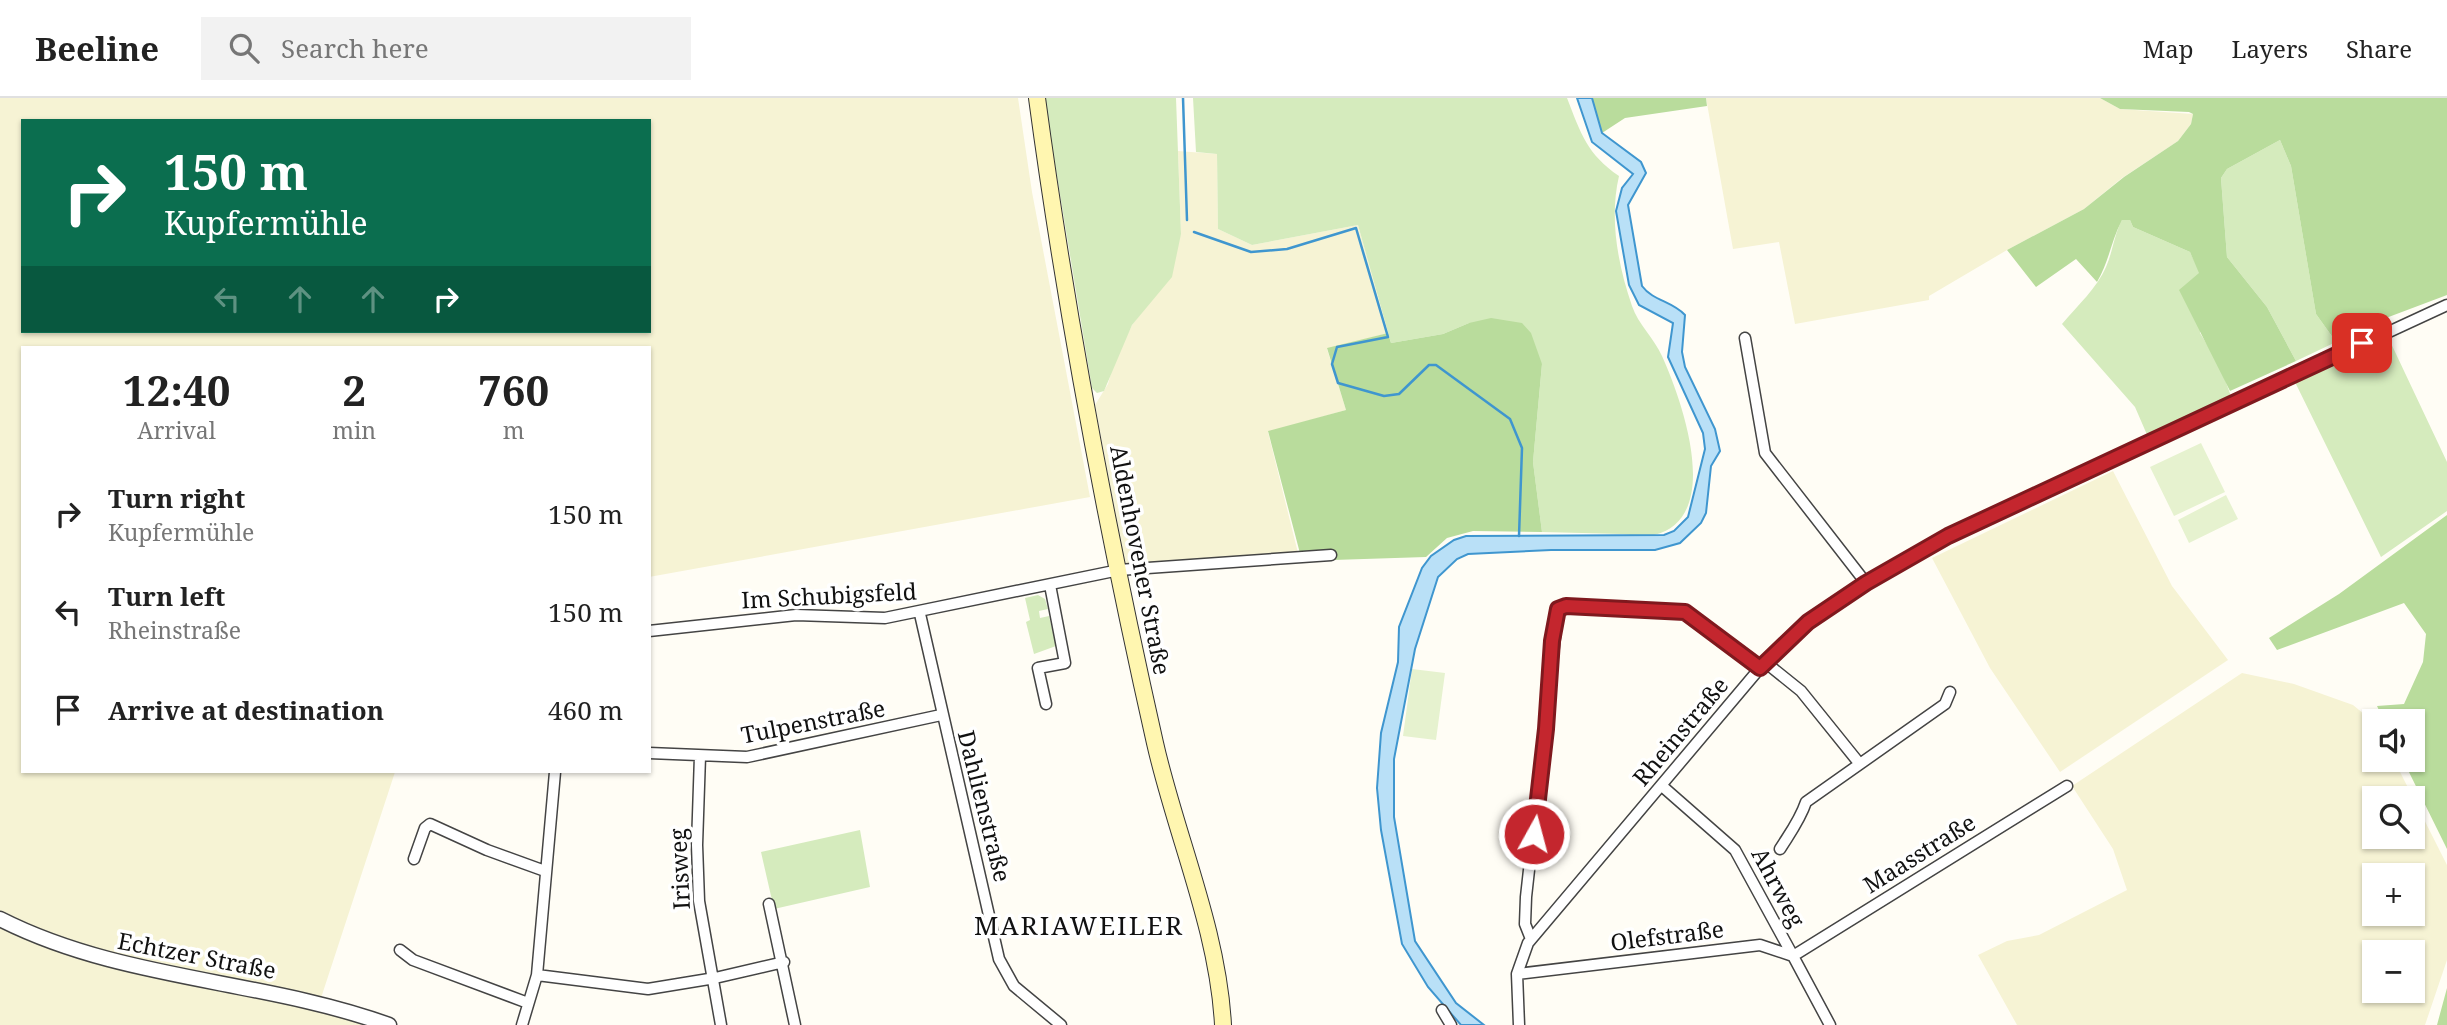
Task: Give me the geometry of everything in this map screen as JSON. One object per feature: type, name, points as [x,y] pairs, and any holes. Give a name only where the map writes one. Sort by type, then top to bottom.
[{"type":"main road","name":"Aldenhovener Straße","points":[[1037,98],[1049,190],[1119,570],[1156,745],[1219,983],[1223,1025]]},
{"type":"street","name":"Rheinstraße","points":[[1517,974],[1531,939],[1794,632],[1866,583],[1948,536],[2447,305]]},
{"type":"street","points":[[1745,338],[1765,453],[1866,583]]},
{"type":"street","name":"Im Schubigsfeld","points":[[651,631],[796,615],[847,615],[873,619],[920,614],[1119,570],[1331,555]]},
{"type":"street","points":[[1046,704],[1038,668],[1065,663],[1050,584]]},
{"type":"street","points":[[1531,939],[1525,924],[1526,897],[1558,609],[1566,606],[1685,612],[1801,691],[1859,763]]},
{"type":"street","name":"Dahlienstraße","points":[[920,614],[999,959],[1014,986],[1061,1025]]},
{"type":"street","points":[[1780,849],[1785,837],[1799,822],[1806,802],[1945,704],[1950,692]]},
{"type":"street","name":"Tulpenstraße","points":[[651,753],[747,757],[941,715]]},
{"type":"street","name":"Irisweg","points":[[700,757],[697,845],[699,901],[715,978],[721,1025]]},
{"type":"street","points":[[522,1025],[537,975],[555,773]]},
{"type":"street","name":"Ahrweg","points":[[1661,786],[1735,849],[1793,956]]},
{"type":"street","name":"Maasstraße","points":[[1793,956],[2067,786]]},
{"type":"street","points":[[414,859],[425,828],[430,824],[487,850],[545,871]]},
{"type":"street","points":[[769,904],[795,1025]]},
{"type":"street","name":"Echtzer Straße","points":[[0,919],[29,934],[92,957],[320,1003],[388,1025]]},
{"type":"street","name":"Olefstraße","points":[[1517,974],[1760,945],[1793,956]]},
{"type":"street","points":[[400,950],[413,960],[528,1003]]},
{"type":"street","points":[[1793,956],[1830,1025]]},
{"type":"street","points":[[537,975],[648,989],[715,978],[783,962]]},
{"type":"street","points":[[1517,974],[1519,1025]]},
{"type":"street","points":[[1441,1010],[1451,1025]]},
{"type":"shaded area","points":[[0,98],[1018,98],[1032,192],[1090,497],[651,577],[651,346],[21,346],[21,773],[395,773],[321,998],[94,950],[30,929],[0,913]]},
{"type":"shaded area","points":[[1706,98],[2100,98],[2120,109],[2193,114],[2191,124],[2178,141],[2122,178],[2084,209],[2007,250],[1929,296],[1929,300],[1795,324],[1779,242],[1733,249]]},
{"type":"shaded area","points":[[1178,151],[1217,154],[1218,229],[1252,245],[1358,225],[1388,333],[1327,349],[1346,410],[1268,432],[1298,553],[1125,567],[1095,405],[1108,384],[1114,362],[1132,325],[1142,312],[1181,234]]},
{"type":"shaded area","points":[[2113,471],[2172,586],[2228,660],[2060,772],[1990,668],[1932,558]]},
{"type":"shaded area","points":[[2242,673],[2294,684],[2353,705],[2362,712],[2362,772],[2400,772],[2407,786],[2362,786],[2362,849],[2425,849],[2425,821],[2447,865],[2447,960],[2425,1025],[2017,1025],[1978,955],[2007,941],[2039,935],[2127,890],[2113,849],[2072,786]]},
{"type":"shaded area","points":[[0,926],[25,939],[89,960],[249,993],[373,1025],[0,1025]]},
{"type":"green space","points":[[1044,98],[1176,98],[1181,234],[1172,277],[1132,325],[1104,391],[1097,393],[1092,388]]},
{"type":"green space","points":[[1193,98],[1567,98],[1581,133],[1592,151],[1619,176],[1615,209],[1616,242],[1627,290],[1635,313],[1659,349],[1687,427],[1693,482],[1688,506],[1676,524],[1646,536],[1542,532],[1533,462],[1542,364],[1469,323],[1443,334],[1391,343],[1358,225],[1252,245],[1218,229],[1217,154],[1196,152]]},
{"type":"green space","points":[[1592,98],[1706,98],[1707,106],[1625,118],[1602,133]]},
{"type":"green space","points":[[2100,98],[2447,98],[2447,295],[2378,321],[2336,342],[2316,314],[2291,166],[2280,140],[2227,169],[2221,178],[2227,257],[2267,307],[2296,361],[2230,391],[2179,290],[2199,273],[2190,252],[2133,227],[2130,220],[2122,220],[2097,282],[2076,259],[2036,287],[2007,250],[2084,209],[2124,177],[2178,141],[2191,124],[2193,114],[2189,112],[2120,109]]},
{"type":"green space","points":[[2280,140],[2291,166],[2316,314],[2336,342],[2296,361],[2267,307],[2227,257],[2221,178],[2227,169]]},
{"type":"green space","points":[[2122,220],[2130,220],[2133,227],[2190,252],[2200,273],[2200,333],[2220,366],[2232,399],[2148,437],[2135,407],[2062,324],[2102,275]]},
{"type":"green space","points":[[1491,318],[1522,323],[1531,333],[1542,364],[1533,462],[1542,532],[1473,531],[1447,538],[1426,557],[1302,561],[1268,431],[1346,410],[1327,348],[1388,333],[1391,343],[1443,334],[1469,323]]},
{"type":"green space","points":[[2388,337],[2447,462],[2447,511],[2381,557],[2293,378]]},
{"type":"green space","points":[[2201,443],[2225,492],[2174,516],[2150,467]]},
{"type":"green space","points":[[2226,495],[2238,519],[2189,543],[2178,520]]},
{"type":"green space","points":[[2447,515],[2447,849],[2425,804],[2425,786],[2416,786],[2409,772],[2425,772],[2425,709],[2378,709],[2377,706],[2404,704],[2423,662],[2426,634],[2404,603],[2277,650],[2269,638],[2339,594]]},
{"type":"green space","points":[[1038,595],[1045,599],[1048,609],[1039,611],[1040,618],[1049,616],[1056,646],[1034,654],[1026,622],[1030,620],[1025,598]]},
{"type":"green space","points":[[1412,669],[1445,673],[1436,740],[1403,736]]},
{"type":"green space","points":[[860,830],[870,887],[774,909],[761,852]]},
{"type":"green space","points":[[2447,988],[2447,1025],[2437,1025]]},
{"type":"water","points":[[1577,98],[1592,98],[1602,133],[1641,162],[1646,173],[1628,205],[1642,286],[1685,315],[1682,352],[1685,367],[1715,429],[1720,451],[1711,466],[1706,513],[1701,523],[1680,543],[1655,550],[1551,550],[1468,554],[1457,559],[1438,577],[1415,649],[1394,759],[1394,817],[1415,941],[1456,1003],[1484,1025],[1461,1025],[1428,987],[1402,944],[1381,830],[1377,788],[1381,733],[1398,662],[1399,627],[1422,568],[1431,556],[1454,540],[1466,536],[1664,535],[1674,531],[1688,517],[1705,449],[1703,433],[1668,357],[1673,323],[1639,305],[1629,285],[1616,211],[1622,188],[1633,174],[1592,142]]},
{"type":"waterway","points":[[1183,98],[1187,220]]},
{"type":"waterway","points":[[1194,232],[1251,252],[1287,249],[1356,228],[1388,337],[1337,347],[1332,364],[1338,383],[1384,396],[1399,394],[1429,365],[1436,365],[1510,419],[1522,448],[1519,536]]},
{"type":"district","name":"MARIAWEILER","points":[[1079,925]]},
{"type":"route","points":[[1534,834],[1546,729],[1552,641],[1558,609],[1566,606],[1669,609],[1685,612],[1760,668],[1794,632],[1808,622],[1866,583],[1948,536],[2362,343]]}]
